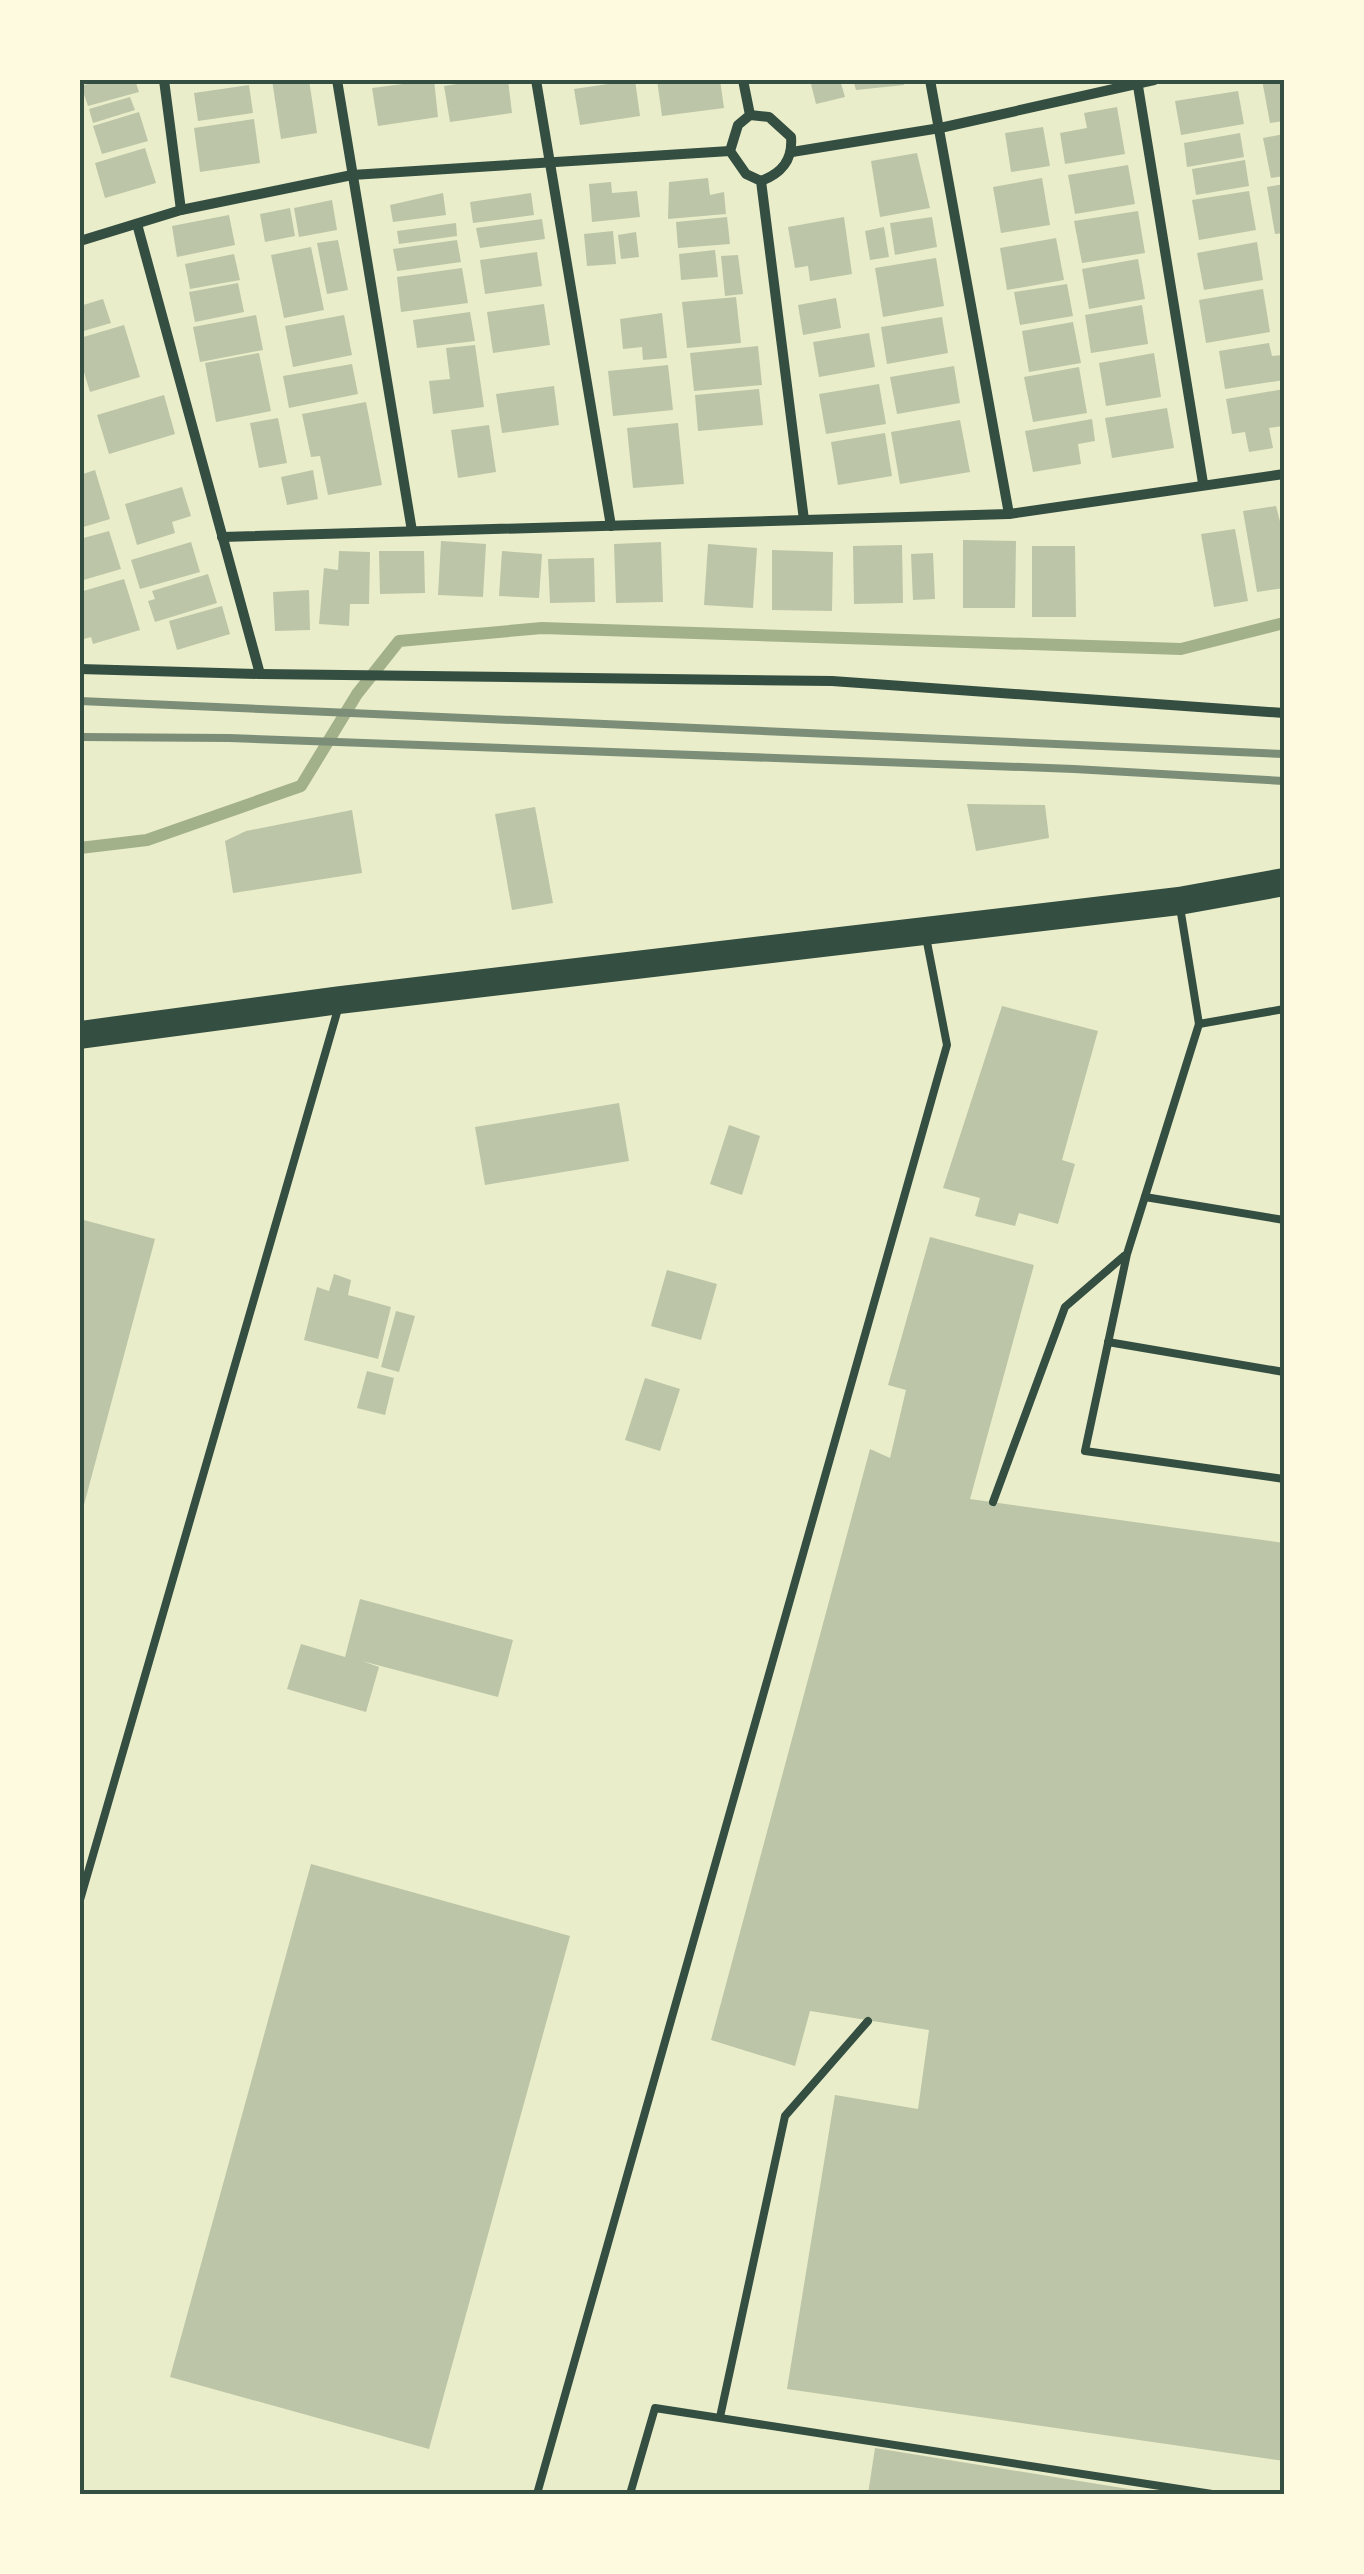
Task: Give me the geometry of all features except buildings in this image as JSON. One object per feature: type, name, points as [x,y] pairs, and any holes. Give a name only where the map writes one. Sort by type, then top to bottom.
[{"type":"highway","points":[[80,1036],[340,1000],[1180,901],[1284,882]]},
{"type":"street","points":[[164,80],[181,210]]},
{"type":"street","points":[[337,80],[412,531]]},
{"type":"street","points":[[536,80],[612,526]]},
{"type":"street","points":[[744,80],[750,115]]},
{"type":"street","points":[[930,80],[1008,514]]},
{"type":"street","points":[[792,152],[940,128],[1154,80]]},
{"type":"street","points":[[1138,82],[1203,483]]},
{"type":"street","points":[[730,151],[738,125],[750,115]]},
{"type":"street","points":[[750,115],[782,124],[792,137],[792,152],[785,166],[761,181]]},
{"type":"street","points":[[80,241],[181,210],[352,175],[730,151]]},
{"type":"street","points":[[730,151],[746,174],[761,181]]},
{"type":"street","points":[[761,181],[804,520]]},
{"type":"street","points":[[137,224],[260,674]]},
{"type":"street","points":[[222,537],[1008,514],[1284,474]]},
{"type":"street","points":[[80,669],[832,681],[1284,713]]},
{"type":"lane","points":[[1180,901],[1199,1024],[1126,1254],[1085,1451],[1284,1479]]},
{"type":"lane","points":[[537,2494],[947,1045],[924,930]]},
{"type":"lane","points":[[80,1900],[340,1000]]},
{"type":"lane","points":[[1199,1024],[1284,1009]]},
{"type":"lane","points":[[1145,1198],[1284,1220]]},
{"type":"lane","points":[[993,1502],[1066,1307],[1126,1254]]},
{"type":"lane","points":[[1108,1342],[1284,1372]]},
{"type":"lane","points":[[720,2418],[786,2116],[868,2021]]},
{"type":"lane","points":[[630,2494],[655,2408],[1212,2494]]},
{"type":"waterway","points":[[80,848],[147,840],[301,786],[357,694],[399,641],[542,628],[1181,649],[1284,623]]},
{"type":"railway","points":[[80,701],[1284,754]]},
{"type":"railway","points":[[80,737],[229,738],[1074,769],[1284,781]]}]
